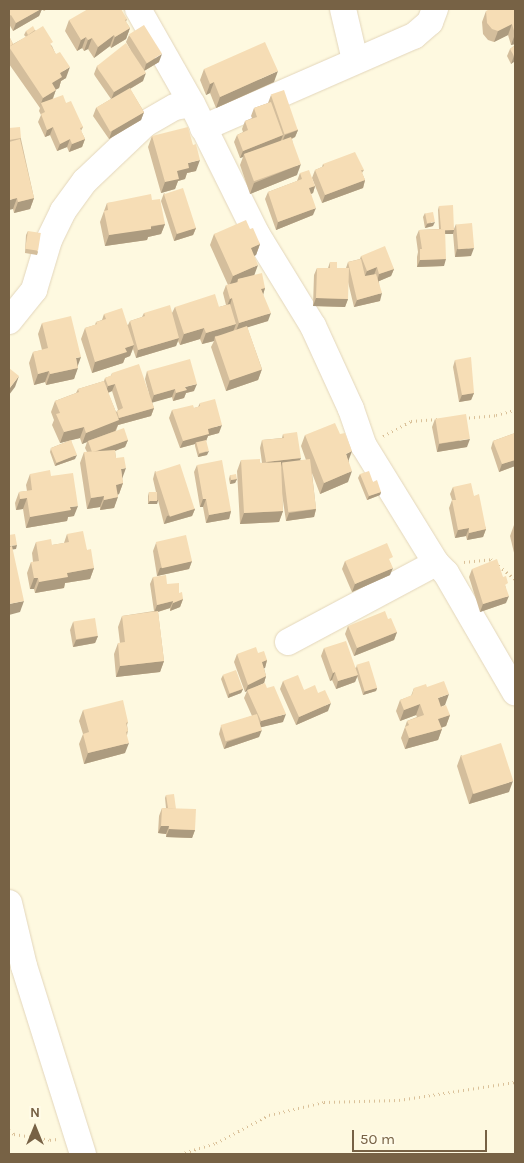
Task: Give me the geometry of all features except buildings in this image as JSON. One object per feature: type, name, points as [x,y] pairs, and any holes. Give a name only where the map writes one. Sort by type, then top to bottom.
[{"type":"street","points":[[138,9],[192,104],[256,233],[312,326],[351,409],[364,446],[441,568],[515,692]]},
{"type":"street","points":[[343,9],[355,60]]},
{"type":"street","points":[[203,128],[355,60],[414,36],[430,22],[435,9]]},
{"type":"street","points":[[9,321],[34,290],[49,240],[63,211],[85,181],[146,124],[175,107],[192,104]]},
{"type":"street","points":[[288,642],[441,568]]},
{"type":"street","points":[[9,903],[24,966],[81,1145]]},
{"type":"path","points":[[456,419],[496,416],[515,410]]},
{"type":"path","points":[[364,446],[411,422],[447,419]]},
{"type":"path","points":[[441,568],[466,561],[491,559],[515,579]]},
{"type":"path","points":[[180,1154],[216,1143],[269,1116],[324,1102],[399,1100],[508,1081],[515,1082]]},
{"type":"path","points":[[9,1130],[14,1134],[81,1145]]}]
